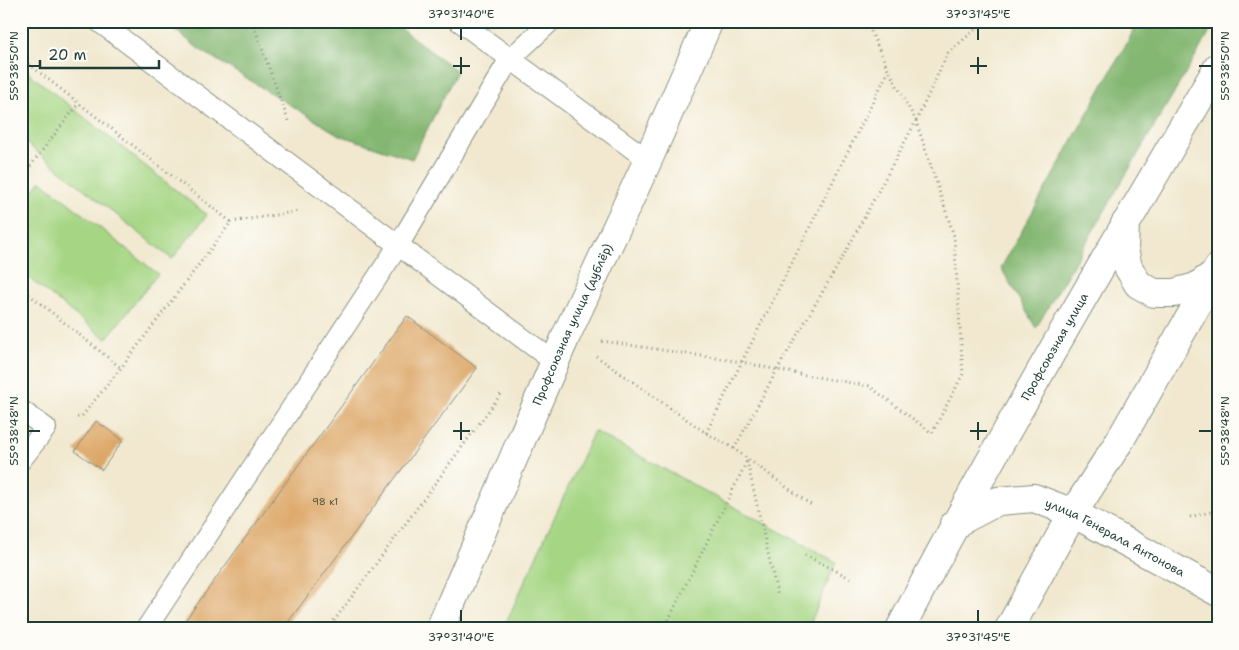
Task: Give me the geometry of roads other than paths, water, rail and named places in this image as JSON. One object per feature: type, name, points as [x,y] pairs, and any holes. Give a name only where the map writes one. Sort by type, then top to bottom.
[{"type":"street","name":"Профсоюзная улица (дублёр)","points":[[440,629],[566,336],[710,21]]},
{"type":"street","name":"Профсоюзная улица","points":[[900,629],[954,524],[1125,224],[1218,67]]},
{"type":"street","points":[[1125,224],[1124,249],[1128,267],[1138,284],[1154,293],[1174,293],[1196,287],[1216,271]]},
{"type":"street","points":[[1009,629],[1073,513],[1120,442],[1216,271]]},
{"type":"street","name":"улица Генерала Антонова","points":[[954,524],[998,501],[1034,498],[1073,513],[1218,592]]},
{"type":"lane","points":[[98,21],[556,363]]},
{"type":"lane","points":[[459,21],[648,160]]},
{"type":"lane","points":[[146,629],[398,246],[510,60],[551,21]]},
{"type":"lane","points":[[21,410],[46,428],[21,460]]}]
